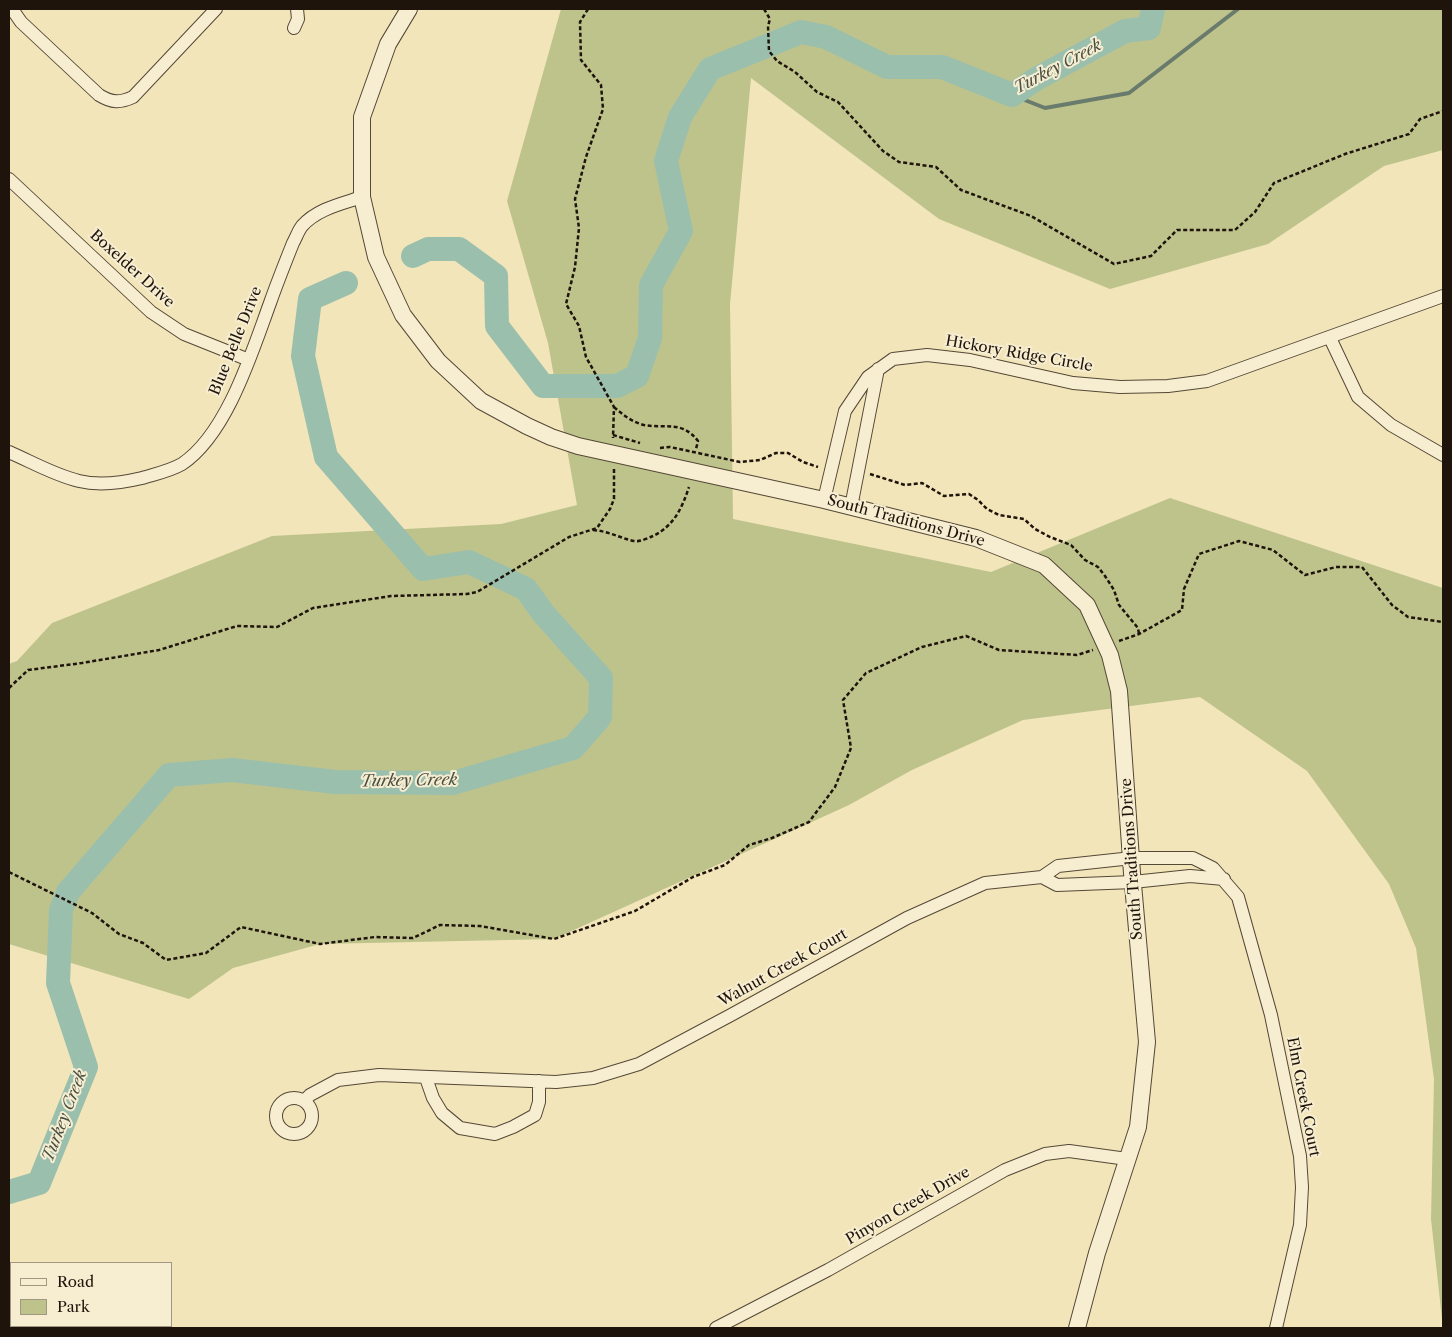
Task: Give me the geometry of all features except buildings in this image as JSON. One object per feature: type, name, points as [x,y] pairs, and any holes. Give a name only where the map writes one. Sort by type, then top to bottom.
[{"type":"street","points":[[12,9],[21,22],[99,95],[117,103],[133,97],[216,9]]},
{"type":"street","points":[[294,28],[298,19],[297,9]]},
{"type":"street","name":"South Traditions Drive","points":[[409,9],[388,44],[362,117],[362,197],[376,257],[403,315],[438,361],[481,401],[527,426],[578,446],[824,500],[976,538],[1044,565],[1087,605],[1110,655],[1119,691],[1147,1042],[1138,1126],[1096,1253],[1077,1328]]},
{"type":"street","name":"Boxelder Drive","points":[[9,179],[151,312],[184,334],[249,360]]},
{"type":"street","name":"Blue Belle Drive","points":[[9,452],[59,475],[80,481],[107,484],[130,481],[156,474],[181,464],[200,447],[216,427],[236,393],[300,228],[314,215],[362,197]]},
{"type":"street","name":"Hickory Ridge Circle","points":[[824,500],[844,411],[868,377],[893,359],[927,355],[970,360],[1073,383],[1120,387],[1168,386],[1207,381],[1443,296]]},
{"type":"street","points":[[1330,338],[1358,397],[1392,425],[1443,455]]},
{"type":"street","points":[[852,507],[878,369]]},
{"type":"street","name":"Walnut Creek Court","points":[[304,1101],[338,1080],[380,1075],[556,1082],[593,1078],[639,1064],[908,918],[985,883],[1042,877],[1058,866],[1132,858]]},
{"type":"street","name":"Elm Creek Court","points":[[1132,858],[1193,858],[1213,868],[1238,897],[1266,997],[1300,1156],[1302,1187],[1300,1225],[1276,1328]]},
{"type":"street","points":[[1133,882],[1190,876],[1224,879]]},
{"type":"street","name":"Walnut Creek Court","points":[[1042,877],[1057,885],[1133,882]]},
{"type":"street","points":[[426,1078],[433,1098],[442,1113],[460,1128],[495,1134],[535,1115],[539,1102],[539,1081]]},
{"type":"street","name":"Pinyon Creek Drive","points":[[716,1328],[828,1270],[1005,1170],[1045,1154],[1069,1151],[1127,1159]]},
{"type":"path","points":[[588,9],[580,22],[581,60],[601,85],[603,110],[586,158],[575,199],[579,228],[575,267],[566,304],[579,326],[586,357],[614,407],[629,419],[644,425],[670,426],[684,429],[698,441],[696,449]]},
{"type":"path","points":[[764,9],[770,19],[768,26],[769,51],[777,61],[795,72],[817,92],[838,102],[882,151],[899,162],[936,167],[961,190],[1031,216],[1114,264],[1151,256],[1177,230],[1235,230],[1256,212],[1274,183],[1345,154],[1409,134],[1420,119],[1443,111]]},
{"type":"path","points":[[9,688],[28,670],[160,650],[237,626],[276,628],[313,608],[391,596],[467,594],[487,587],[569,537],[596,528],[610,509],[614,499],[614,407]]},
{"type":"path","points":[[613,435],[640,443]]},
{"type":"path","points":[[654,447],[670,447],[740,462],[760,460],[776,453],[788,453],[803,462],[831,471]]},
{"type":"path","points":[[858,472],[905,485],[922,483],[944,496],[969,494],[987,509],[999,515],[1024,519],[1035,529],[1071,545],[1085,560],[1098,567],[1105,576],[1114,590],[1119,605],[1138,628],[1139,634]]},
{"type":"path","points":[[591,530],[605,531],[636,541],[662,532],[671,524],[683,505],[689,487]]},
{"type":"path","points":[[9,872],[92,913],[120,934],[144,943],[166,960],[206,953],[241,927],[320,944],[375,937],[413,938],[440,925],[480,926],[554,939],[635,911],[693,877],[725,865],[748,845],[772,838],[809,822],[835,787],[851,748],[843,700],[866,674],[922,647],[966,636],[999,650],[1077,655],[1105,646],[1139,634],[1182,610],[1184,589],[1199,554],[1239,541],[1273,550],[1305,575],[1336,567],[1362,566],[1397,609],[1408,616],[1443,622]]},
{"type":"green space","points":[[561,9],[1443,9],[1443,150],[1384,166],[1268,244],[1110,289],[939,219],[751,78],[730,304],[733,519],[991,572],[1170,498],[1443,588],[1443,1328],[1431,1219],[1434,1079],[1416,948],[1389,884],[1307,771],[1200,697],[1023,720],[912,770],[849,805],[554,939],[320,944],[233,968],[189,999],[9,944],[9,666],[17,661],[52,623],[272,536],[501,524],[577,505],[548,343],[507,201]]},
{"type":"waterway","name":"Turkey Creek","points":[[413,256],[428,249],[459,249],[496,276],[497,326],[543,386],[617,386],[637,376],[650,338],[651,285],[681,231],[666,161],[680,117],[710,69],[801,32],[826,37],[887,67],[942,67],[1012,95],[1036,79],[1125,31],[1149,28],[1153,9]]},
{"type":"waterway","points":[[1012,95],[1045,108],[1129,93],[1238,9]]},
{"type":"waterway","name":"Turkey Creek","points":[[9,1192],[39,1183],[86,1067],[58,983],[61,910],[68,892],[169,775],[232,770],[335,782],[453,783],[573,748],[600,717],[601,678],[543,613],[526,589],[469,562],[423,569],[326,457],[303,356],[310,299],[346,283]]}]
